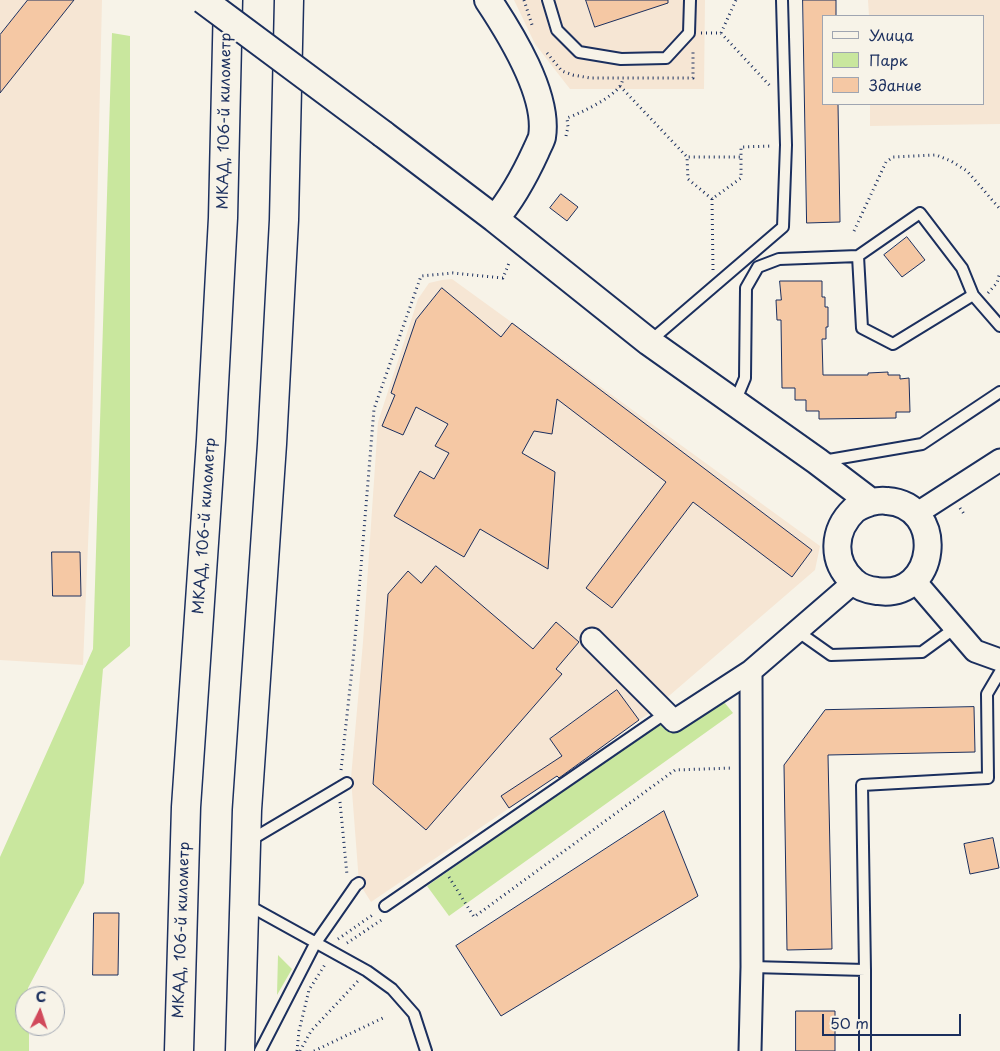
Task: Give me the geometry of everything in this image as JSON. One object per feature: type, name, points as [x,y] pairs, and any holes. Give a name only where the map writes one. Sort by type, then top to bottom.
[{"type":"highway","name":"МКАД, 106-й километр","points":[[179,1051],[186,807],[211,440],[223,218],[228,0]]},
{"type":"highway","points":[[240,1051],[246,843],[256,656],[272,444],[284,220],[289,0]]},
{"type":"street","points":[[203,0],[495,219],[649,342],[817,461],[871,502]]},
{"type":"street","points":[[488,0],[513,38],[537,94],[542,114],[542,137],[528,168],[504,208],[495,219]]},
{"type":"street","points":[[916,514],[1000,460]]},
{"type":"street","points":[[887,500],[903,505],[916,514],[926,530],[929,548],[925,566],[914,580],[900,589],[884,592],[868,590],[854,582],[843,569],[837,554],[838,536],[844,521],[856,509],[871,502],[887,500]]},
{"type":"street","points":[[914,580],[975,651],[1000,660]]},
{"type":"street","points":[[592,639],[674,721],[751,671],[854,582]]},
{"type":"street","points":[[750,1051],[752,967],[751,671]]},
{"type":"lane","points":[[548,0],[558,30],[578,52],[621,59],[666,58],[689,33],[690,0]]},
{"type":"lane","points":[[649,342],[783,226],[786,145],[782,0]]},
{"type":"lane","points":[[735,403],[745,378],[746,288],[758,267],[780,259],[858,256],[920,213],[962,268],[977,299],[1000,326]]},
{"type":"lane","points":[[858,256],[862,328],[893,344],[977,299]]},
{"type":"lane","points":[[817,461],[922,444],[1000,392]]},
{"type":"lane","points":[[797,631],[831,655],[922,652],[955,628]]},
{"type":"lane","points":[[865,1051],[862,785],[988,778],[987,694],[1000,672]]},
{"type":"lane","points":[[385,906],[666,713]]},
{"type":"lane","points":[[246,843],[343,785]]},
{"type":"lane","points":[[260,1051],[357,884]]},
{"type":"lane","points":[[243,902],[367,971],[392,989],[414,1014],[426,1051]]},
{"type":"lane","points":[[752,967],[865,970]]},
{"type":"path","points":[[721,33],[736,0]]},
{"type":"path","points":[[689,33],[721,33],[785,103]]},
{"type":"path","points":[[564,141],[568,127],[567,118],[584,112],[620,86],[624,78]]},
{"type":"path","points":[[620,86],[687,156],[688,178],[712,199],[713,286]]},
{"type":"path","points":[[712,199],[741,178],[741,147],[786,145]]},
{"type":"path","points":[[854,232],[886,162],[893,157],[936,155],[952,160],[967,171],[1000,210]]},
{"type":"path","points":[[687,156],[740,158]]},
{"type":"path","points":[[357,884],[346,874],[343,785],[374,409],[421,276],[453,273],[503,278],[509,263]]},
{"type":"path","points":[[977,299],[997,282],[1000,272]]},
{"type":"path","points":[[448,875],[474,917],[675,770],[752,768]]},
{"type":"path","points":[[320,946],[385,906]]},
{"type":"path","points":[[300,1051],[311,1031],[367,971]]},
{"type":"path","points":[[314,1051],[385,1017]]},
{"type":"shaded area","points":[[0,0],[102,0],[91,473],[83,665],[0,660]]},
{"type":"shaded area","points":[[514,0],[705,0],[704,89],[570,89],[535,44]]},
{"type":"shaded area","points":[[868,0],[1000,0],[1000,124],[870,126],[870,105],[985,105],[985,15],[869,15]]},
{"type":"shaded area","points":[[452,279],[820,546],[815,570],[648,714],[371,902],[359,883],[351,778],[363,642],[378,422],[418,299],[429,283]]},
{"type":"green space","points":[[112,33],[130,36],[130,646],[103,669],[84,883],[29,986],[15,986],[15,1036],[29,1036],[29,1051],[0,1051],[0,857],[93,649]]},
{"type":"green space","points":[[720,697],[733,713],[449,916],[427,886],[664,720]]},
{"type":"green space","points":[[278,955],[292,969],[277,995]]},
{"type":"building","points":[[28,0],[74,0],[0,93],[0,35]]},
{"type":"building","points":[[586,0],[668,0],[668,3],[595,27]]},
{"type":"building","points":[[803,0],[836,0],[836,15],[822,15],[822,105],[838,105],[840,222],[807,223]]},
{"type":"building","points":[[561,194],[578,207],[567,221],[550,208]]},
{"type":"building","points":[[907,237],[925,260],[902,277],[884,255]]},
{"type":"building","points":[[780,281],[822,281],[822,297],[825,297],[825,307],[828,307],[826,339],[822,339],[823,375],[868,375],[868,373],[888,372],[888,375],[900,375],[900,379],[909,378],[910,412],[896,412],[896,418],[819,419],[819,411],[806,411],[806,400],[795,400],[795,388],[782,388],[781,320],[777,320],[776,300],[781,300]]},
{"type":"building","points":[[442,288],[501,337],[512,323],[812,550],[792,577],[693,502],[612,608],[586,588],[666,482],[557,399],[552,434],[534,431],[522,453],[555,472],[548,569],[480,529],[464,557],[394,516],[420,471],[434,479],[449,453],[435,446],[448,424],[416,407],[403,435],[382,426],[395,395],[391,393],[416,320]]},
{"type":"building","points":[[52,552],[80,552],[81,596],[53,596]]},
{"type":"building","points":[[436,566],[533,649],[556,622],[579,642],[556,669],[562,674],[426,830],[373,784],[388,594],[408,571],[421,583]]},
{"type":"building","points":[[617,690],[639,720],[559,778],[557,776],[509,808],[501,796],[562,756],[550,739]]},
{"type":"building","points":[[974,707],[975,752],[828,755],[832,949],[787,950],[784,765],[825,710]]},
{"type":"building","points":[[664,811],[698,896],[501,1016],[456,946]]},
{"type":"building","points":[[993,838],[999,868],[970,874],[964,844]]},
{"type":"building","points":[[94,913],[119,913],[118,975],[93,975]]},
{"type":"building","points":[[796,1011],[835,1011],[835,1051],[796,1051]]}]
